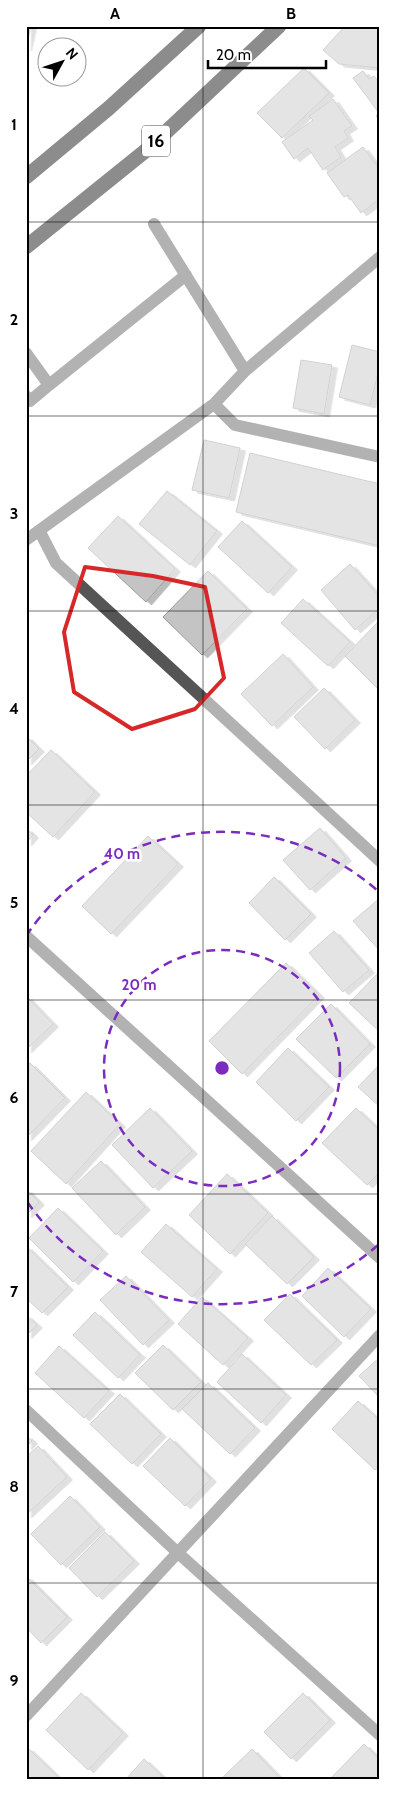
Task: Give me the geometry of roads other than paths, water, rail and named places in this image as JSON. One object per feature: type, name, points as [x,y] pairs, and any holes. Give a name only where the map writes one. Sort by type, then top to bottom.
[{"type":"highway","points":[[26,177],[109,108],[199,26]]},
{"type":"highway","name":"16","points":[[26,247],[149,148],[279,26]]},
{"type":"street","points":[[154,224],[245,371]]},
{"type":"street","points":[[26,540],[40,532],[214,404],[245,371],[380,257]]},
{"type":"street","points":[[26,396],[30,401],[186,275]]},
{"type":"street","points":[[26,353],[49,385]]},
{"type":"street","points":[[214,404],[235,425],[380,457]]},
{"type":"street","points":[[40,532],[56,563],[380,861]]},
{"type":"street","points":[[26,936],[380,1258]]},
{"type":"street","points":[[26,1716],[380,1335]]},
{"type":"street","points":[[26,1410],[177,1552],[380,1735]]}]
